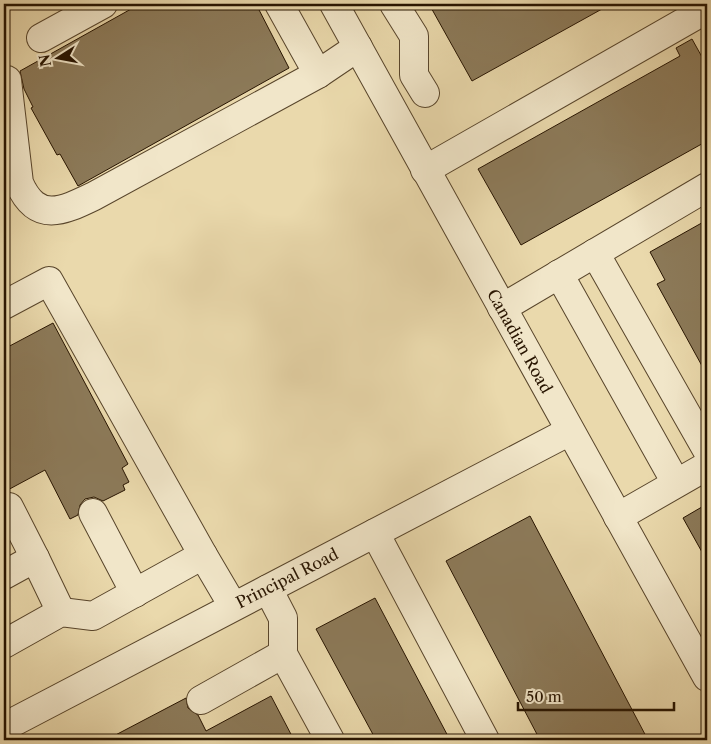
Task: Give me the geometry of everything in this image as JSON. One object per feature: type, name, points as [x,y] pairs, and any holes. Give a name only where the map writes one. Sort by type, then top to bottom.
[{"type":"street","points":[[41,38],[103,4]]},
{"type":"street","points":[[279,4],[318,74]]},
{"type":"street","name":"Canadian Road","points":[[334,4],[707,677]]},
{"type":"street","points":[[394,4],[414,36],[414,75],[425,93]]},
{"type":"street","points":[[425,170],[707,9]]},
{"type":"street","points":[[7,80],[20,183],[24,192],[38,207],[55,212],[94,196],[318,74],[358,47]]},
{"type":"street","points":[[502,308],[707,187]]},
{"type":"street","points":[[595,253],[707,450]]},
{"type":"street","points":[[559,274],[676,483]]},
{"type":"street","points":[[4,305],[49,281],[233,606]]},
{"type":"street","name":"Principal Road","points":[[4,727],[570,431]]},
{"type":"street","points":[[618,517],[707,466]]},
{"type":"street","points":[[9,507],[62,612]]},
{"type":"street","points":[[93,513],[135,593]]},
{"type":"street","points":[[375,533],[486,740]]},
{"type":"street","points":[[4,644],[62,612],[93,616],[203,555]]},
{"type":"street","points":[[4,575],[35,558]]},
{"type":"street","points":[[268,589],[283,618],[283,654],[330,740]]},
{"type":"street","points":[[200,700],[283,654]]},
{"type":"building","points":[[140,4],[256,4],[289,68],[78,186],[60,154],[57,155],[31,108],[33,107],[24,89],[20,71]]},
{"type":"building","points":[[429,4],[611,4],[472,81]]},
{"type":"building","points":[[692,39],[707,66],[707,141],[521,245],[478,169],[680,56],[676,48]]},
{"type":"building","points":[[707,220],[707,375],[657,284],[665,280],[650,252]]},
{"type":"building","points":[[53,323],[128,464],[122,468],[129,482],[123,485],[125,490],[103,501],[94,497],[85,499],[80,505],[78,515],[70,519],[45,470],[4,492],[4,349]]},
{"type":"building","points":[[707,504],[707,561],[683,518]]},
{"type":"building","points":[[530,516],[648,740],[540,740],[446,561]]},
{"type":"building","points":[[375,598],[450,740],[376,740],[316,629]]},
{"type":"building","points":[[271,696],[294,740],[106,740],[186,698],[188,708],[198,715],[206,731]]}]
